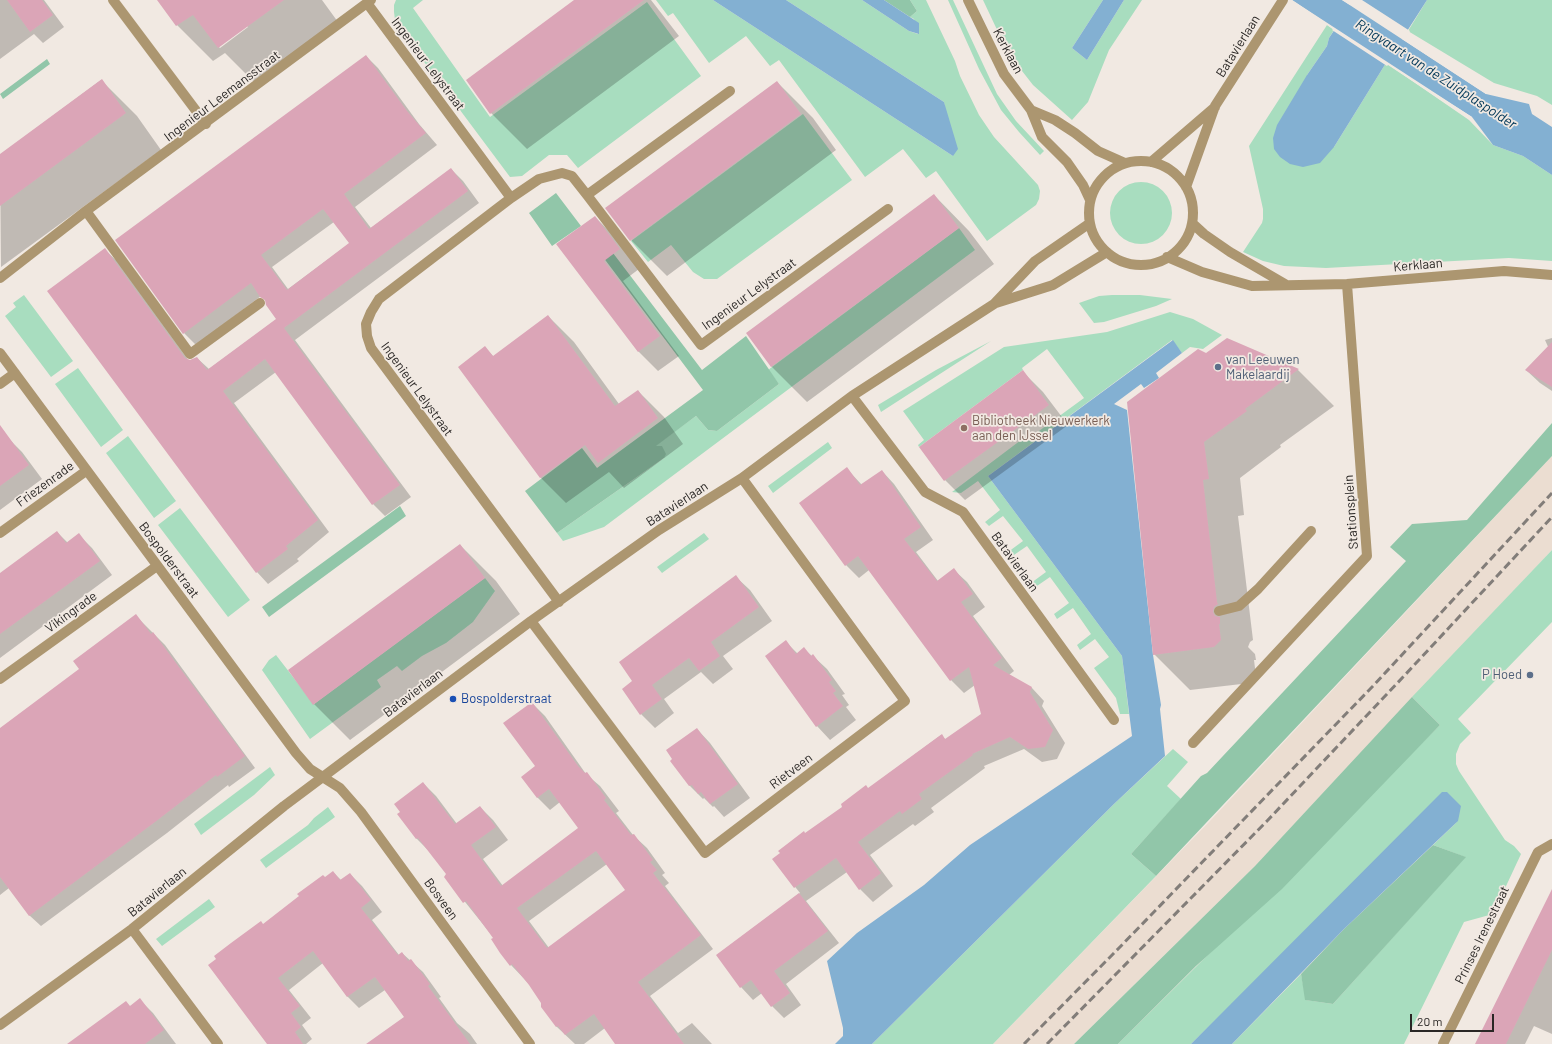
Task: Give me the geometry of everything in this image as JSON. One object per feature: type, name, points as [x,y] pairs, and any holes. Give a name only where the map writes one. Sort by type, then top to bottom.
[{"type":"street","points":[[113,0],[206,124]]},
{"type":"street","name":"Kerklaan","points":[[968,0],[1004,74],[1031,110],[1042,137],[1067,162],[1083,185],[1090,200]]},
{"type":"street","name":"Batavierlaan","points":[[1186,187],[1215,106],[1283,0]]},
{"type":"street","name":"Ingenieur Leemansstraat","points":[[0,278],[86,211],[206,124],[369,2]]},
{"type":"street","name":"Ingenieur Lelystraat","points":[[369,2],[511,198]]},
{"type":"street","points":[[587,195],[730,91]]},
{"type":"street","name":"Batavierlaan","points":[[1151,162],[1215,106]]},
{"type":"street","points":[[1031,110],[1055,120],[1098,151],[1125,163]]},
{"type":"street","points":[[1142,161],[1151,162],[1162,165],[1171,170],[1180,178],[1186,187],[1192,205],[1192,223],[1185,239],[1174,252],[1167,257],[1152,263],[1136,265],[1121,261],[1107,252],[1099,244],[1093,235],[1088,216],[1090,200],[1099,181],[1111,170],[1125,163],[1142,161]]},
{"type":"street","name":"Ingenieur Lelystraat","points":[[559,602],[371,348],[366,336],[366,324],[379,299],[511,198],[539,179],[562,173],[572,176],[701,345],[888,209]]},
{"type":"street","points":[[86,211],[190,354],[260,303]]},
{"type":"street","name":"Batavierlaan","points":[[0,1025],[132,929],[284,806],[531,621],[659,530],[742,478],[852,396],[994,304],[1036,261],[1090,223]]},
{"type":"street","name":"Kerklaan","points":[[1192,223],[1204,234],[1236,256],[1286,284]]},
{"type":"street","name":"Batavierlaan","points":[[994,304],[1052,285],[1107,252]]},
{"type":"street","name":"Kerklaan","points":[[1167,257],[1202,272],[1252,286],[1286,284],[1347,284],[1504,271],[1552,275]]},
{"type":"street","name":"Stationsplein","points":[[1193,743],[1367,556],[1347,284]]},
{"type":"street","name":"Bospolderstraat","points":[[0,353],[296,753],[310,769],[323,778]]},
{"type":"street","points":[[0,384],[15,373]]},
{"type":"street","name":"Batavierlaan","points":[[852,396],[925,492],[963,512],[1114,720]]},
{"type":"street","name":"Friezenrade","points":[[0,533],[86,471]]},
{"type":"street","name":"Rietveen","points":[[531,621],[705,853],[904,701],[742,478]]},
{"type":"street","points":[[1219,611],[1239,606],[1258,589],[1311,531]]},
{"type":"street","name":"Vikingrade","points":[[0,679],[157,566]]},
{"type":"street","name":"Bosveen","points":[[323,778],[340,788],[361,812],[530,1044]]},
{"type":"street","name":"Prinses Irenestraat","points":[[1443,1044],[1538,852],[1552,844]]},
{"type":"street","points":[[132,929],[218,1044]]},
{"type":"shaded area","points":[[1552,456],[1552,550],[1255,866],[1074,1044],[993,1044],[1209,822]]},
{"type":"green space","points":[[396,0],[423,0],[413,8],[490,117],[647,2],[701,76],[578,168],[567,155],[549,155],[522,176],[510,177],[401,31],[395,20],[394,5]]},
{"type":"green space","points":[[656,0],[713,0],[953,156],[944,102],[786,0],[862,0],[909,31],[918,34],[914,19],[910,17],[917,11],[910,0],[926,0],[979,115],[994,137],[1038,185],[1040,191],[1039,199],[1036,205],[987,241],[936,171],[926,178],[903,149],[865,177],[779,60],[770,66],[746,36],[709,63],[673,13],[668,16]]},
{"type":"green space","points":[[884,0],[910,0],[917,11],[910,17]]},
{"type":"green space","points":[[948,0],[953,0],[997,94],[1016,121],[1044,151],[1040,155],[1001,110],[979,69]]},
{"type":"green space","points":[[983,0],[1103,0],[1072,48],[1087,60],[1124,0],[1142,0],[1109,50],[1088,102],[1072,120],[1033,85],[1008,53]]},
{"type":"green space","points":[[1427,0],[1552,0],[1552,105],[1537,96],[1494,83],[1408,31]]},
{"type":"green space","points":[[1327,25],[1334,30],[1329,38],[1327,46],[1307,75],[1334,147],[1386,63],[1469,120],[1493,145],[1523,156],[1552,175],[1552,261],[1509,258],[1326,268],[1284,266],[1263,261],[1243,252],[1262,223],[1263,219],[1263,209],[1249,146]]},
{"type":"green space","points":[[47,59],[50,64],[3,99],[0,94]]},
{"type":"green space","points":[[803,114],[852,180],[717,279],[704,279],[693,272],[671,245],[648,262],[631,241]]},
{"type":"green space","points":[[1141,182],[1153,185],[1163,191],[1169,201],[1172,213],[1169,225],[1163,235],[1153,241],[1141,244],[1129,241],[1119,235],[1113,225],[1110,213],[1113,201],[1119,191],[1129,185]]},
{"type":"green space","points":[[556,193],[581,226],[552,246],[529,213]]},
{"type":"green space","points":[[959,228],[975,250],[604,527],[563,541],[557,533],[664,458],[655,446],[696,416],[708,430],[717,431],[779,384],[768,370]]},
{"type":"green space","points":[[600,253],[613,253],[702,370],[746,336],[779,384],[717,431],[708,430],[696,416],[656,446],[662,446],[666,454],[664,458],[557,533],[525,491],[582,448],[597,468],[703,390]]},
{"type":"green space","points":[[24,295],[73,361],[51,377],[5,316],[16,307],[13,303]]},
{"type":"green space","points":[[1140,295],[1172,299],[1156,306],[1104,322],[1094,323],[1079,303],[1099,296]]},
{"type":"green space","points":[[1170,312],[1193,319],[1222,335],[1203,349],[1190,347],[1182,353],[1172,340],[988,476],[1122,656],[1129,714],[1120,714],[1116,698],[1094,668],[1109,657],[1095,639],[1080,650],[1077,645],[1091,634],[1073,608],[1057,619],[1054,614],[1069,603],[1050,577],[1034,588],[1031,583],[1046,572],[1027,546],[1011,557],[1008,552],[1023,541],[1003,516],[989,526],[985,522],[1000,510],[978,481],[961,493],[952,492],[1025,437],[1028,439],[1084,398],[1047,349],[1022,368],[1023,370],[919,447],[918,445],[924,440],[903,411],[1004,347],[1107,332]]},
{"type":"green space","points":[[991,341],[881,412],[878,405],[936,370]]},
{"type":"green space","points":[[78,368],[123,430],[101,447],[55,384]]},
{"type":"green space","points":[[1552,423],[1552,456],[1156,876],[1131,854],[1201,776],[1207,773],[1406,561],[1390,547],[1412,524],[1467,520]]},
{"type":"green space","points":[[128,436],[176,501],[154,518],[106,453]]},
{"type":"green space","points":[[828,442],[832,448],[773,493],[768,486]]},
{"type":"green space","points":[[400,506],[406,516],[269,617],[262,607]]},
{"type":"green space","points":[[180,508],[250,600],[228,617],[158,525]]},
{"type":"green space","points":[[704,533],[709,539],[662,573],[657,567]]},
{"type":"green space","points":[[1552,550],[1552,622],[1458,719],[1471,733],[1460,744],[1456,754],[1456,764],[1459,771],[1505,840],[1514,846],[1521,854],[1493,914],[1464,922],[1404,1044],[1232,1044],[1301,974],[1306,1000],[1333,1004],[1465,857],[1433,845],[1458,821],[1240,996],[1191,1044],[1118,1044],[1440,725],[1412,697]]},
{"type":"green space","points":[[485,578],[495,591],[473,622],[446,643],[422,656],[402,671],[397,666],[377,680],[381,687],[310,739],[262,670],[269,660],[276,655],[314,704]]},
{"type":"green space","points":[[1412,697],[1440,725],[1282,889],[1196,966],[1118,1044],[1074,1044],[1255,866]]},
{"type":"green space","points":[[1173,749],[1188,762],[1167,786],[1181,799],[1131,854],[1156,876],[993,1044],[872,1044],[1115,803]]},
{"type":"green space","points":[[270,767],[275,775],[254,795],[201,835],[194,824]]},
{"type":"green space","points":[[328,807],[335,817],[266,868],[260,860],[308,825]]},
{"type":"green space","points":[[1433,845],[1466,857],[1333,1004],[1305,1000],[1301,974],[1344,929]]},
{"type":"green space","points":[[209,899],[215,907],[162,946],[156,939]]},
{"type":"water","points":[[713,0],[786,0],[944,102],[958,149],[953,156]]},
{"type":"water","points":[[862,0],[884,0],[919,23],[919,34],[909,31]]},
{"type":"water","points":[[1103,0],[1124,0],[1087,60],[1072,48]]},
{"type":"water","name":"Ringvaart van de Zuidplaspolder","points":[[1292,0],[1342,0],[1350,5],[1353,0],[1427,0],[1402,39],[1486,94],[1529,104],[1532,114],[1552,127],[1552,175],[1523,156],[1493,145],[1472,117],[1386,63],[1334,147],[1320,163],[1303,167],[1290,164],[1280,157],[1274,149],[1273,138],[1277,125],[1307,75],[1327,46],[1329,38],[1335,29]]},
{"type":"water","points":[[1173,340],[1182,353],[1156,373],[1159,378],[1144,388],[1141,384],[1114,404],[1127,410],[1153,655],[1161,705],[1160,709],[1165,756],[1115,803],[872,1044],[835,1044],[843,1036],[843,1028],[827,961],[857,933],[924,885],[970,845],[1132,736],[1122,656],[988,476]]},
{"type":"water","points":[[1442,792],[1447,792],[1461,806],[1458,821],[1344,929],[1232,1044],[1191,1044]]},
{"type":"pier","points":[[1290,0],[1472,117],[1470,119],[1388,65],[1387,66]]},
{"type":"pier","points":[[1342,0],[1349,2],[1351,0],[1362,0],[1410,31],[1405,39],[1488,92],[1486,94]]},
{"type":"building","points":[[7,0],[42,0],[53,15],[30,32]]},
{"type":"building","points":[[157,0],[284,0],[218,48],[193,15],[176,26]]},
{"type":"building","points":[[574,0],[644,0],[490,114],[466,80]]},
{"type":"building","points":[[366,55],[407,111],[426,133],[344,194],[369,229],[451,168],[468,191],[284,328],[400,485],[372,505],[265,359],[223,391],[318,520],[286,546],[288,549],[256,573],[47,291],[105,248],[185,358],[190,360],[197,357],[207,370],[276,319],[266,305],[265,300],[260,297],[251,283],[183,334],[115,240]],"holes":[[[323,209],[349,243],[287,290],[261,255]]]},
{"type":"building","points":[[102,79],[126,113],[0,206],[0,154]]},
{"type":"building","points":[[777,81],[801,114],[630,241],[605,208]]},
{"type":"building","points":[[934,194],[959,228],[771,367],[746,333]]},
{"type":"building","points":[[595,216],[620,249],[604,261],[660,336],[638,352],[556,244]]},
{"type":"building","points":[[548,315],[615,406],[638,390],[658,418],[598,463],[585,445],[540,478],[458,367],[485,346],[493,356]]},
{"type":"building","points":[[1227,338],[1299,369],[1245,409],[1247,411],[1204,442],[1209,479],[1203,480],[1218,604],[1214,607],[1213,612],[1215,616],[1220,617],[1219,624],[1221,640],[1214,647],[1153,655],[1127,402],[1198,349],[1206,353]]},
{"type":"building","points":[[1552,342],[1552,387],[1525,370]]},
{"type":"building","points":[[1023,370],[1049,405],[944,481],[919,447]]},
{"type":"building","points":[[0,425],[29,465],[0,486]]},
{"type":"building","points":[[847,467],[860,485],[882,470],[921,527],[904,539],[937,581],[954,568],[973,594],[961,602],[1002,658],[993,665],[1032,687],[1030,692],[1053,730],[1045,747],[1028,749],[1010,737],[972,754],[973,755],[919,794],[922,799],[902,814],[900,811],[858,842],[881,873],[859,890],[836,858],[794,888],[772,859],[780,853],[778,851],[804,831],[805,833],[842,807],[841,804],[866,785],[868,788],[942,734],[945,739],[981,714],[969,667],[950,681],[858,556],[845,566],[799,503]]},
{"type":"building","points":[[57,531],[66,543],[79,533],[100,561],[0,634],[0,573]]},
{"type":"building","points":[[460,544],[485,578],[313,705],[288,670]]},
{"type":"building","points":[[736,575],[759,607],[711,642],[720,656],[699,671],[689,658],[652,685],[662,699],[640,715],[622,689],[632,681],[619,662]]},
{"type":"building","points":[[136,614],[151,634],[153,632],[245,756],[217,777],[216,775],[29,916],[0,877],[0,728],[79,669],[73,661]]},
{"type":"building","points":[[786,640],[796,654],[804,647],[811,656],[813,654],[832,680],[829,682],[836,691],[833,693],[843,706],[816,727],[765,656]]},
{"type":"building","points":[[532,702],[578,766],[585,773],[587,772],[606,798],[604,800],[631,835],[634,834],[653,860],[650,862],[657,870],[653,873],[701,935],[638,982],[684,1044],[615,1044],[594,1014],[565,1035],[558,1026],[556,1027],[541,1007],[541,1003],[529,985],[512,964],[510,966],[500,953],[491,939],[493,938],[466,901],[463,903],[444,877],[446,874],[397,814],[400,812],[394,804],[423,782],[455,824],[480,806],[496,827],[471,845],[501,886],[578,828],[549,789],[537,798],[521,777],[535,766],[503,723]],"holes":[[[596,851],[625,890],[547,948],[517,908]]]},
{"type":"building","points":[[697,728],[738,784],[710,804],[701,792],[698,794],[692,785],[689,786],[670,761],[672,759],[666,750]]},
{"type":"building","points":[[333,871],[340,880],[350,873],[371,900],[361,908],[398,955],[402,952],[408,961],[411,959],[430,984],[428,986],[470,1044],[366,1044],[404,1017],[375,977],[347,997],[313,951],[278,978],[300,1006],[291,1013],[301,1027],[295,1032],[303,1044],[267,1044],[208,965],[216,959],[214,956],[231,943],[261,921],[263,924],[299,896],[297,894],[323,875],[325,877]]},
{"type":"building","points":[[1552,889],[1552,950],[1506,1044],[1475,1044]]},
{"type":"building","points":[[799,893],[828,931],[774,971],[790,993],[771,1007],[751,980],[740,988],[716,955]]},
{"type":"building","points":[[140,998],[164,1030],[145,1044],[67,1044],[126,1001],[130,1006]]},
{"type":"railway","points":[[1024,1044],[1373,686],[1552,493]]},
{"type":"railway","points":[[1047,1044],[1267,821],[1552,517]]},
{"type":"place","name":"van Leeuwen Makelaardij","points":[[1218,367]]},
{"type":"place","name":"Bibliotheek Nieuwerkerk aan den IJssel","points":[[964,428]]},
{"type":"place","name":"P Hoed","points":[[1530,675]]},
{"type":"place","name":"Bospolderstraat","points":[[453,699]]}]
